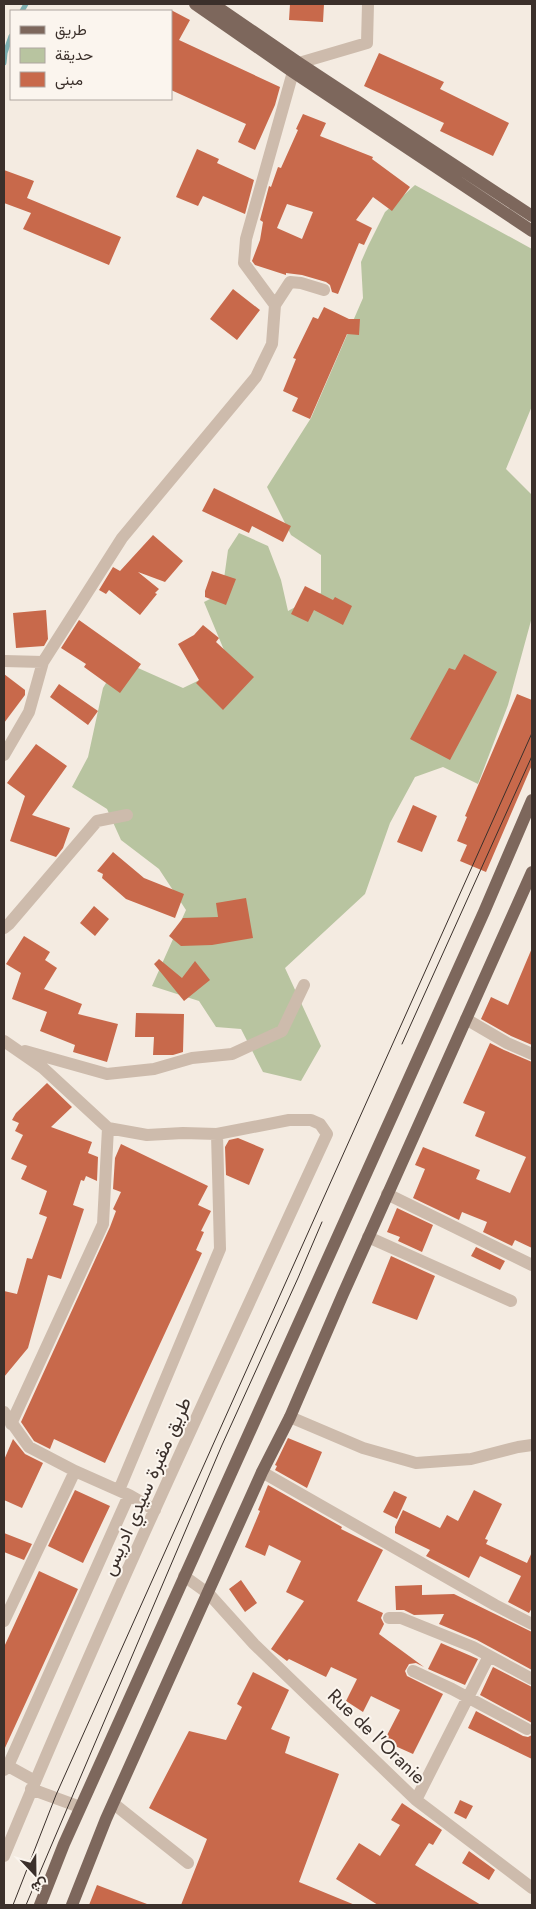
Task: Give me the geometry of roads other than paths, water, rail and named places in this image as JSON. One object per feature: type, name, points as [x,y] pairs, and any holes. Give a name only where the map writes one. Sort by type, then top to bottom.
[{"type":"main road","points":[[196,4],[532,216]]},
{"type":"main road","points":[[214,4],[296,67],[532,231]]},
{"type":"main road","points":[[40,1905],[80,1807],[484,912],[532,800]]},
{"type":"main road","points":[[72,1905],[114,1804],[203,1604],[262,1472],[290,1417],[368,1237],[532,872]]},
{"type":"street","points":[[275,305],[244,263],[246,239],[296,67],[367,42],[368,4]]},
{"type":"street","points":[[4,755],[29,712],[43,662],[122,538],[256,377],[272,344],[275,305],[290,282],[301,283],[324,290]]},
{"type":"street","points":[[4,662],[43,662]]},
{"type":"street","points":[[4,928],[33,897],[97,821],[127,815]]},
{"type":"street","points":[[15,1048],[107,1074],[154,1068],[192,1058],[232,1054],[282,1031],[304,986]]},
{"type":"street","points":[[466,1019],[507,1043],[532,1054]]},
{"type":"street","points":[[4,1041],[43,1068],[108,1128],[147,1135],[217,1134],[220,1248],[124,1493],[6,1768],[33,1785],[80,1807]]},
{"type":"street","name":"طريق مقبرة سيدي ادريس","points":[[4,1856],[33,1785],[155,1510],[327,1134],[320,1124],[312,1120],[289,1120],[217,1134]]},
{"type":"street","points":[[12,1424],[103,1224],[108,1128]]},
{"type":"street","points":[[388,1194],[532,1265]]},
{"type":"street","points":[[368,1237],[512,1301]]},
{"type":"street","points":[[4,1412],[29,1447],[155,1510]]},
{"type":"street","points":[[290,1417],[362,1448],[416,1463],[471,1459],[532,1445]]},
{"type":"street","points":[[4,1621],[75,1471]]},
{"type":"street","points":[[262,1472],[495,1605],[532,1624]]},
{"type":"street","name":"Rue de l'Oranie","points":[[184,1576],[209,1594],[254,1644],[416,1800],[532,1888]]},
{"type":"street","points":[[389,1618],[401,1618],[473,1647],[532,1679]]},
{"type":"street","points":[[416,1800],[489,1656]]},
{"type":"street","points":[[413,1670],[527,1729]]},
{"type":"street","points":[[114,1804],[188,1862]]},
{"type":"waterway","points":[[23,10],[26,4]]},
{"type":"waterway","points":[[4,63],[10,39]]},
{"type":"tram line","points":[[13,1905],[56,1795],[532,733]]},
{"type":"tram line","points":[[402,1044],[532,756]]},
{"type":"tram line","points":[[26,1905],[222,1445],[322,1222]]}]
